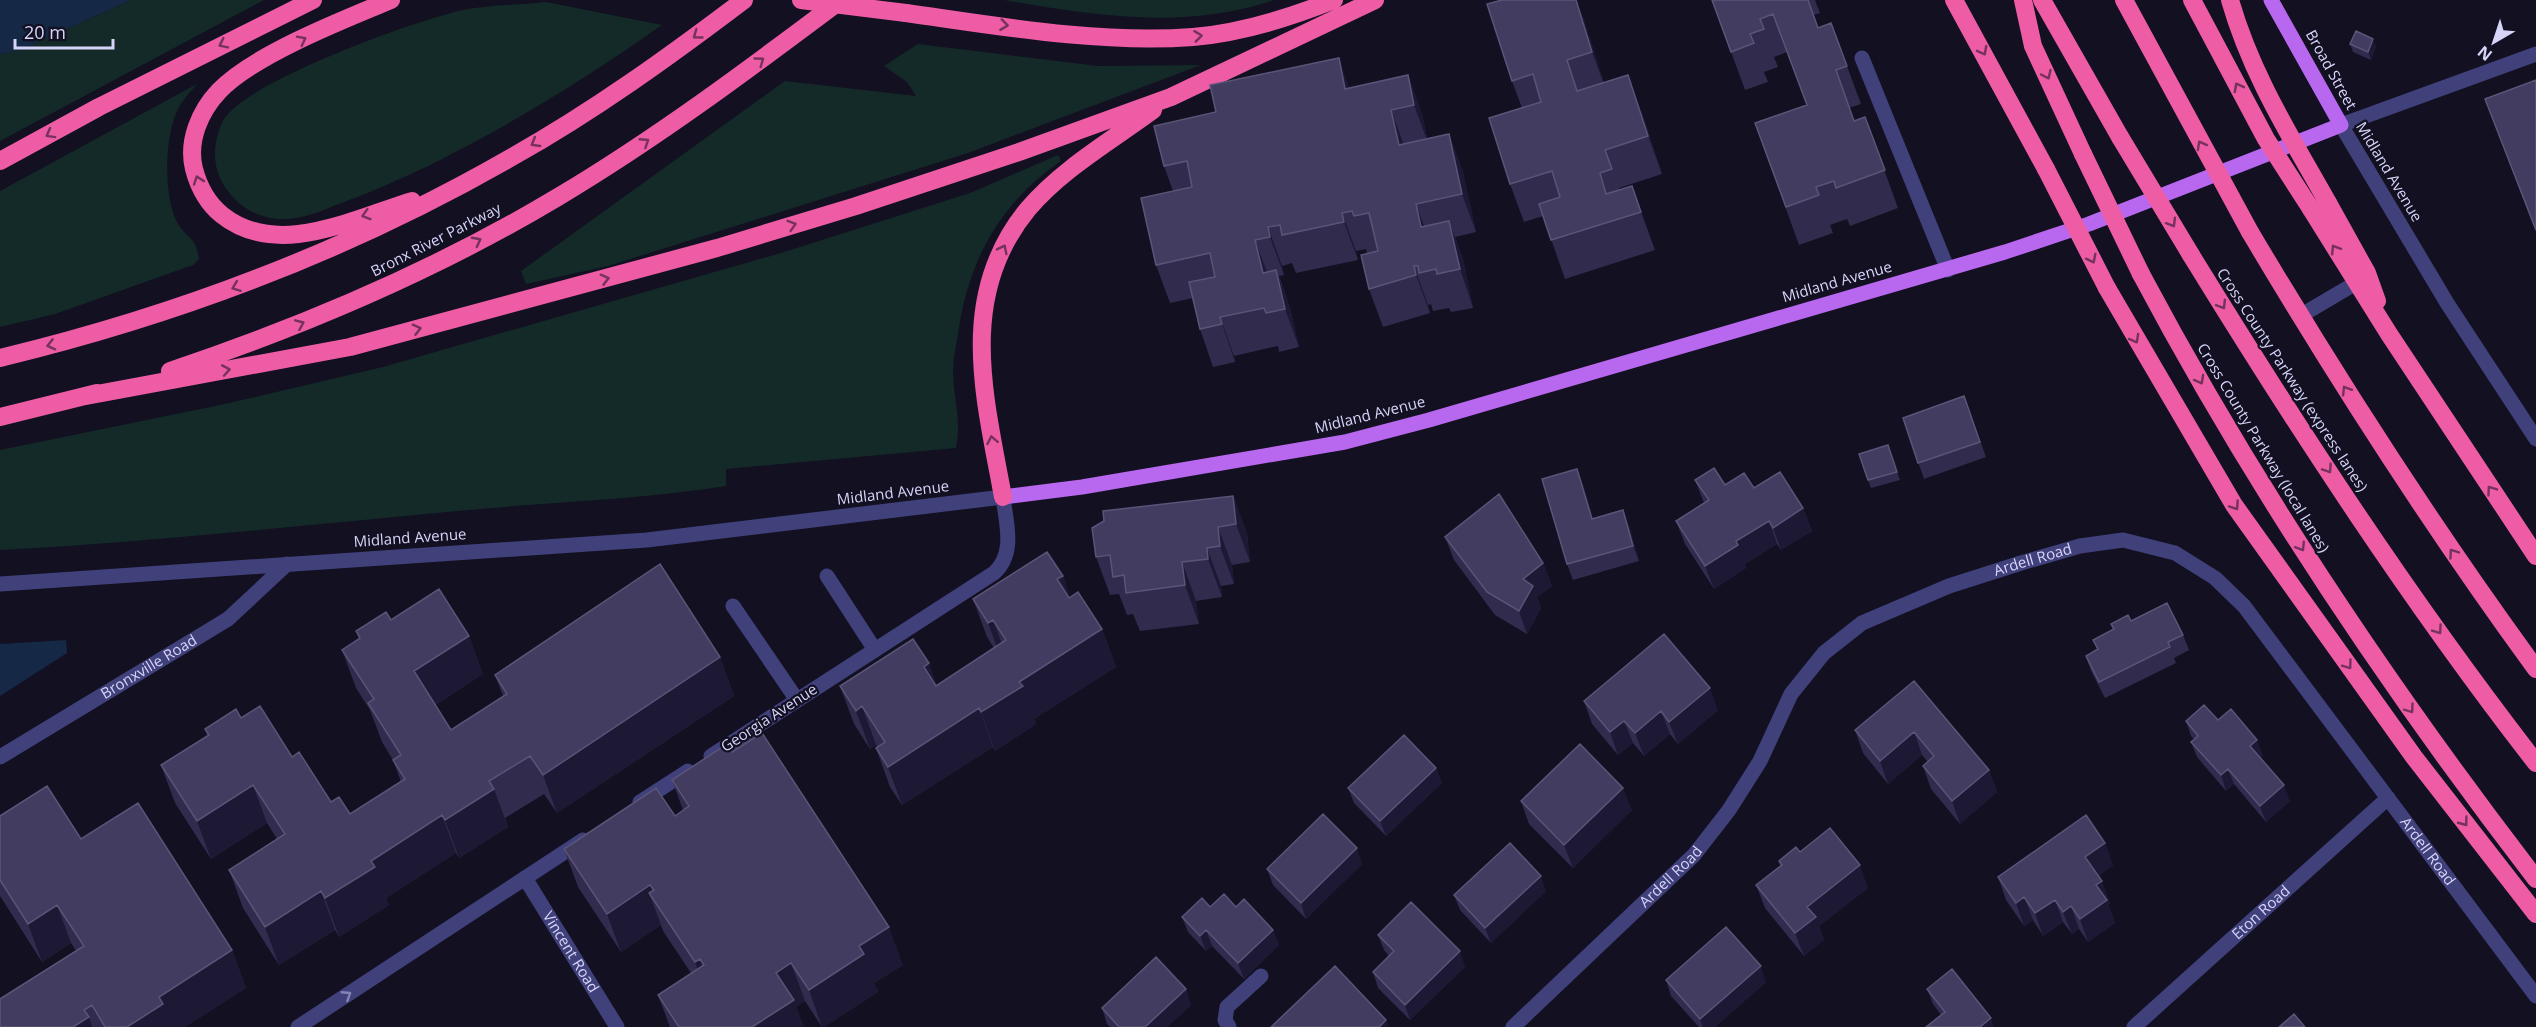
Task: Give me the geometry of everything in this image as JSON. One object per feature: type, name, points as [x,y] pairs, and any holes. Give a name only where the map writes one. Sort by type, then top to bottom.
[{"type":"highway","points":[[0,161],[99,107],[314,0]]},
{"type":"highway","points":[[392,0],[273,55],[244,71],[221,88],[204,110],[197,124],[192,151],[196,178],[209,202],[230,221],[254,233],[283,236],[330,226],[462,185]]},
{"type":"highway","points":[[0,358],[83,337],[195,302],[354,238],[462,185],[609,98],[744,0]]},
{"type":"highway","points":[[801,0],[1086,35],[1170,38],[1242,29],[1334,0]]},
{"type":"highway","name":"Bronx River Parkway","points":[[0,417],[86,396],[195,362],[287,329],[458,252],[610,165],[713,95],[841,0]]},
{"type":"highway","points":[[86,396],[350,347],[694,254],[974,168],[1170,97],[1375,0]]},
{"type":"highway","points":[[1954,0],[2046,169],[2107,288],[2234,505],[2414,757],[2536,914]]},
{"type":"highway","name":"Cross County Parkway (local lanes)","points":[[2023,0],[2033,46],[2083,154],[2141,274],[2223,419],[2332,596],[2438,749],[2536,879]]},
{"type":"highway","name":"Cross County Parkway (express lanes)","points":[[2042,0],[2191,255],[2320,457],[2443,637],[2536,763]]},
{"type":"highway","points":[[2124,0],[2250,232],[2300,316],[2430,520],[2536,669]]},
{"type":"highway","points":[[2192,0],[2266,139],[2320,206],[2367,273],[2389,334]]},
{"type":"highway","points":[[2230,0],[2245,49],[2356,283],[2536,556]]},
{"type":"highway","points":[[1003,497],[986,405],[980,347],[985,304],[995,267],[1013,229],[1050,188],[1170,97]]},
{"type":"main road","name":"Broad Street","points":[[2271,0],[2341,125]]},
{"type":"main road","name":"Midland Avenue","points":[[1003,497],[1082,487],[1345,442],[1948,270],[2089,224],[2341,125]]},
{"type":"street","points":[[2341,125],[2536,54]]},
{"type":"street","points":[[1862,58],[1948,270]]},
{"type":"street","name":"Midland Avenue","points":[[2341,125],[2447,303],[2536,439]]},
{"type":"street","points":[[2300,316],[2356,283]]},
{"type":"street","name":"Midland Avenue","points":[[0,584],[647,540],[1003,497]]},
{"type":"street","name":"Georgia Avenue","points":[[632,808],[999,567],[1008,547],[1003,497]]},
{"type":"street","name":"Ardell Road","points":[[1513,1027],[1694,855],[1729,810],[1760,761],[1791,694],[1824,653],[1862,623],[1949,586],[2080,546],[2122,540],[2175,553],[2215,578],[2244,606],[2536,996]]},
{"type":"street","name":"Bronxville Road","points":[[0,757],[228,619],[287,564]]},
{"type":"street","points":[[827,576],[875,650]]},
{"type":"street","points":[[733,606],[797,699]]},
{"type":"street","name":"Eton Road","points":[[2134,1027],[2388,798]]},
{"type":"street","points":[[298,1027],[593,833]]},
{"type":"street","name":"Vincent Road","points":[[525,878],[616,1027]]},
{"type":"street","points":[[1229,1027],[1225,1020],[1227,1007],[1261,976]]},
{"type":"green space","points":[[131,0],[264,0],[0,141],[0,54],[20,50]]},
{"type":"green space","points":[[1004,0],[1274,0],[1207,15],[1140,17],[1072,11]]},
{"type":"green space","points":[[546,2],[662,25],[548,100],[467,146],[385,186],[303,217],[277,219],[259,215],[236,201],[220,178],[215,157],[216,142],[223,121],[237,105],[296,71],[372,39],[440,16],[473,8]]},
{"type":"green space","points":[[918,44],[1098,66],[1201,65],[968,153],[608,266],[526,284],[521,271],[785,81],[916,96],[907,82],[884,66]]},
{"type":"green space","points":[[197,84],[176,113],[169,143],[167,177],[176,220],[193,241],[199,259],[193,265],[55,314],[0,327],[0,191]]},
{"type":"green space","points":[[1058,155],[1061,161],[1039,177],[1004,215],[990,236],[970,282],[963,307],[954,361],[953,380],[958,418],[956,448],[726,469],[726,486],[659,495],[172,538],[0,550],[0,450],[225,404],[383,367],[781,253],[970,193]]},
{"type":"water","points":[[0,0],[131,0],[20,50],[0,54]]},
{"type":"water","points":[[66,640],[67,653],[0,696],[0,644]]},
{"type":"building","points":[[1502,0],[1576,0],[1592,52],[1567,60],[1577,91],[1628,75],[1648,136],[1605,150],[1612,169],[1600,173],[1606,194],[1632,186],[1641,212],[1551,240],[1539,204],[1560,197],[1552,171],[1510,184],[1489,118],[1541,102],[1533,74],[1512,81],[1487,4]]},
{"type":"building","points":[[1712,0],[1808,0],[1818,28],[1831,23],[1847,66],[1836,70],[1854,121],[1865,117],[1885,170],[1836,188],[1834,181],[1816,187],[1819,195],[1786,207],[1755,123],[1807,105],[1773,14],[1760,19],[1764,29],[1750,34],[1754,43],[1731,52]]},
{"type":"building","points":[[2356,31],[2373,39],[2368,52],[2350,44]]},
{"type":"building","points":[[1339,58],[1345,89],[1408,75],[1414,105],[1391,110],[1399,145],[1449,134],[1462,194],[1416,204],[1421,227],[1449,221],[1460,269],[1437,274],[1436,269],[1419,273],[1418,266],[1414,266],[1416,275],[1369,289],[1361,255],[1378,251],[1369,213],[1354,216],[1352,211],[1342,213],[1344,222],[1282,235],[1280,225],[1268,227],[1270,237],[1255,240],[1263,273],[1276,270],[1285,309],[1266,313],[1264,308],[1220,317],[1222,324],[1200,329],[1189,282],[1215,277],[1210,253],[1156,265],[1141,198],[1192,187],[1187,161],[1164,166],[1154,126],[1216,112],[1210,85]]},
{"type":"building","points":[[2536,80],[2536,230],[2485,99]]},
{"type":"building","points":[[1964,396],[1980,442],[1918,463],[1903,418]]},
{"type":"building","points":[[1888,445],[1897,472],[1868,480],[1859,454]]},
{"type":"building","points":[[1714,468],[1725,485],[1744,473],[1754,488],[1780,472],[1803,508],[1773,528],[1769,521],[1736,541],[1738,545],[1705,566],[1676,521],[1709,500],[1695,480]]},
{"type":"building","points":[[1577,469],[1592,519],[1623,510],[1633,546],[1567,564],[1542,479]]},
{"type":"building","points":[[1499,494],[1543,563],[1523,579],[1533,586],[1519,611],[1487,592],[1445,537]]},
{"type":"building","points":[[1233,496],[1236,524],[1218,527],[1220,546],[1207,548],[1208,559],[1182,562],[1185,585],[1126,593],[1124,575],[1113,577],[1110,555],[1096,557],[1092,528],[1104,521],[1103,511]]},
{"type":"building","points":[[1047,552],[1063,576],[1057,579],[1069,598],[1078,592],[1102,629],[1019,682],[1023,686],[981,712],[979,708],[888,767],[876,748],[885,742],[862,706],[856,711],[840,686],[913,639],[929,663],[924,667],[936,686],[1006,640],[993,620],[988,623],[973,599]]},
{"type":"building","points":[[660,564],[720,657],[543,775],[530,756],[489,781],[494,789],[445,820],[442,815],[371,861],[375,867],[325,898],[321,891],[265,927],[229,870],[285,834],[253,785],[197,821],[161,765],[209,735],[205,729],[236,709],[241,718],[260,706],[292,757],[299,752],[331,802],[339,797],[350,814],[405,779],[393,760],[401,755],[368,703],[374,699],[342,650],[360,638],[356,631],[386,612],[391,620],[439,589],[469,636],[414,671],[451,730],[507,694],[495,675]]},
{"type":"building","points":[[2167,603],[2183,635],[2168,642],[2170,647],[2099,682],[2086,656],[2098,649],[2093,640],[2114,629],[2111,624],[2128,615],[2131,621]]},
{"type":"building","points":[[1664,634],[1710,688],[1669,722],[1661,711],[1635,733],[1624,721],[1610,732],[1584,701]]},
{"type":"building","points":[[1914,681],[1989,770],[1952,801],[1923,766],[1934,756],[1914,732],[1880,761],[1855,730]]},
{"type":"building","points":[[2204,705],[2218,720],[2231,709],[2257,740],[2250,746],[2284,785],[2260,806],[2228,769],[2221,775],[2191,742],[2198,736],[2186,721]]},
{"type":"building","points":[[762,733],[889,927],[859,946],[864,954],[809,990],[791,963],[776,973],[794,1000],[752,1027],[679,1027],[658,995],[704,965],[700,959],[695,962],[649,893],[654,890],[650,885],[607,914],[564,849],[656,788],[675,816],[689,806],[672,780],[727,744],[732,752]]},
{"type":"building","points":[[1404,735],[1436,768],[1380,821],[1348,788]]},
{"type":"building","points":[[1580,744],[1623,788],[1564,845],[1521,801]]},
{"type":"building","points":[[47,786],[81,839],[138,803],[232,950],[159,997],[163,1004],[127,1027],[105,1027],[92,1005],[84,1010],[89,1017],[73,1027],[0,1027],[0,999],[84,946],[57,905],[28,924],[0,880],[0,816]]},
{"type":"building","points":[[1323,814],[1357,848],[1301,903],[1267,869]]},
{"type":"building","points":[[2086,815],[2105,843],[2085,857],[2102,881],[2096,885],[2107,900],[2080,919],[2071,906],[2063,912],[2055,900],[2035,913],[2024,897],[2016,903],[1998,877]]},
{"type":"building","points":[[1830,828],[1860,865],[1807,907],[1816,917],[1795,933],[1756,885],[1782,865],[1779,861],[1796,847],[1800,852]]},
{"type":"building","points":[[1510,843],[1541,876],[1485,928],[1454,895]]},
{"type":"building","points":[[1224,894],[1236,907],[1244,899],[1273,930],[1238,963],[1206,930],[1200,936],[1182,917],[1202,898],[1210,907]]},
{"type":"building","points":[[1411,902],[1460,951],[1405,1005],[1373,972],[1394,951],[1378,935]]},
{"type":"building","points":[[1726,927],[1761,966],[1700,1019],[1666,980]]},
{"type":"building","points":[[1156,957],[1186,989],[1145,1027],[1119,1027],[1102,1008]]},
{"type":"building","points":[[1335,966],[1386,1020],[1379,1027],[1271,1027]]},
{"type":"building","points":[[1952,969],[1991,1018],[1980,1027],[1926,1027],[1945,1012],[1927,989]]},
{"type":"building","points":[[2294,1014],[2305,1027],[2279,1027]]}]
